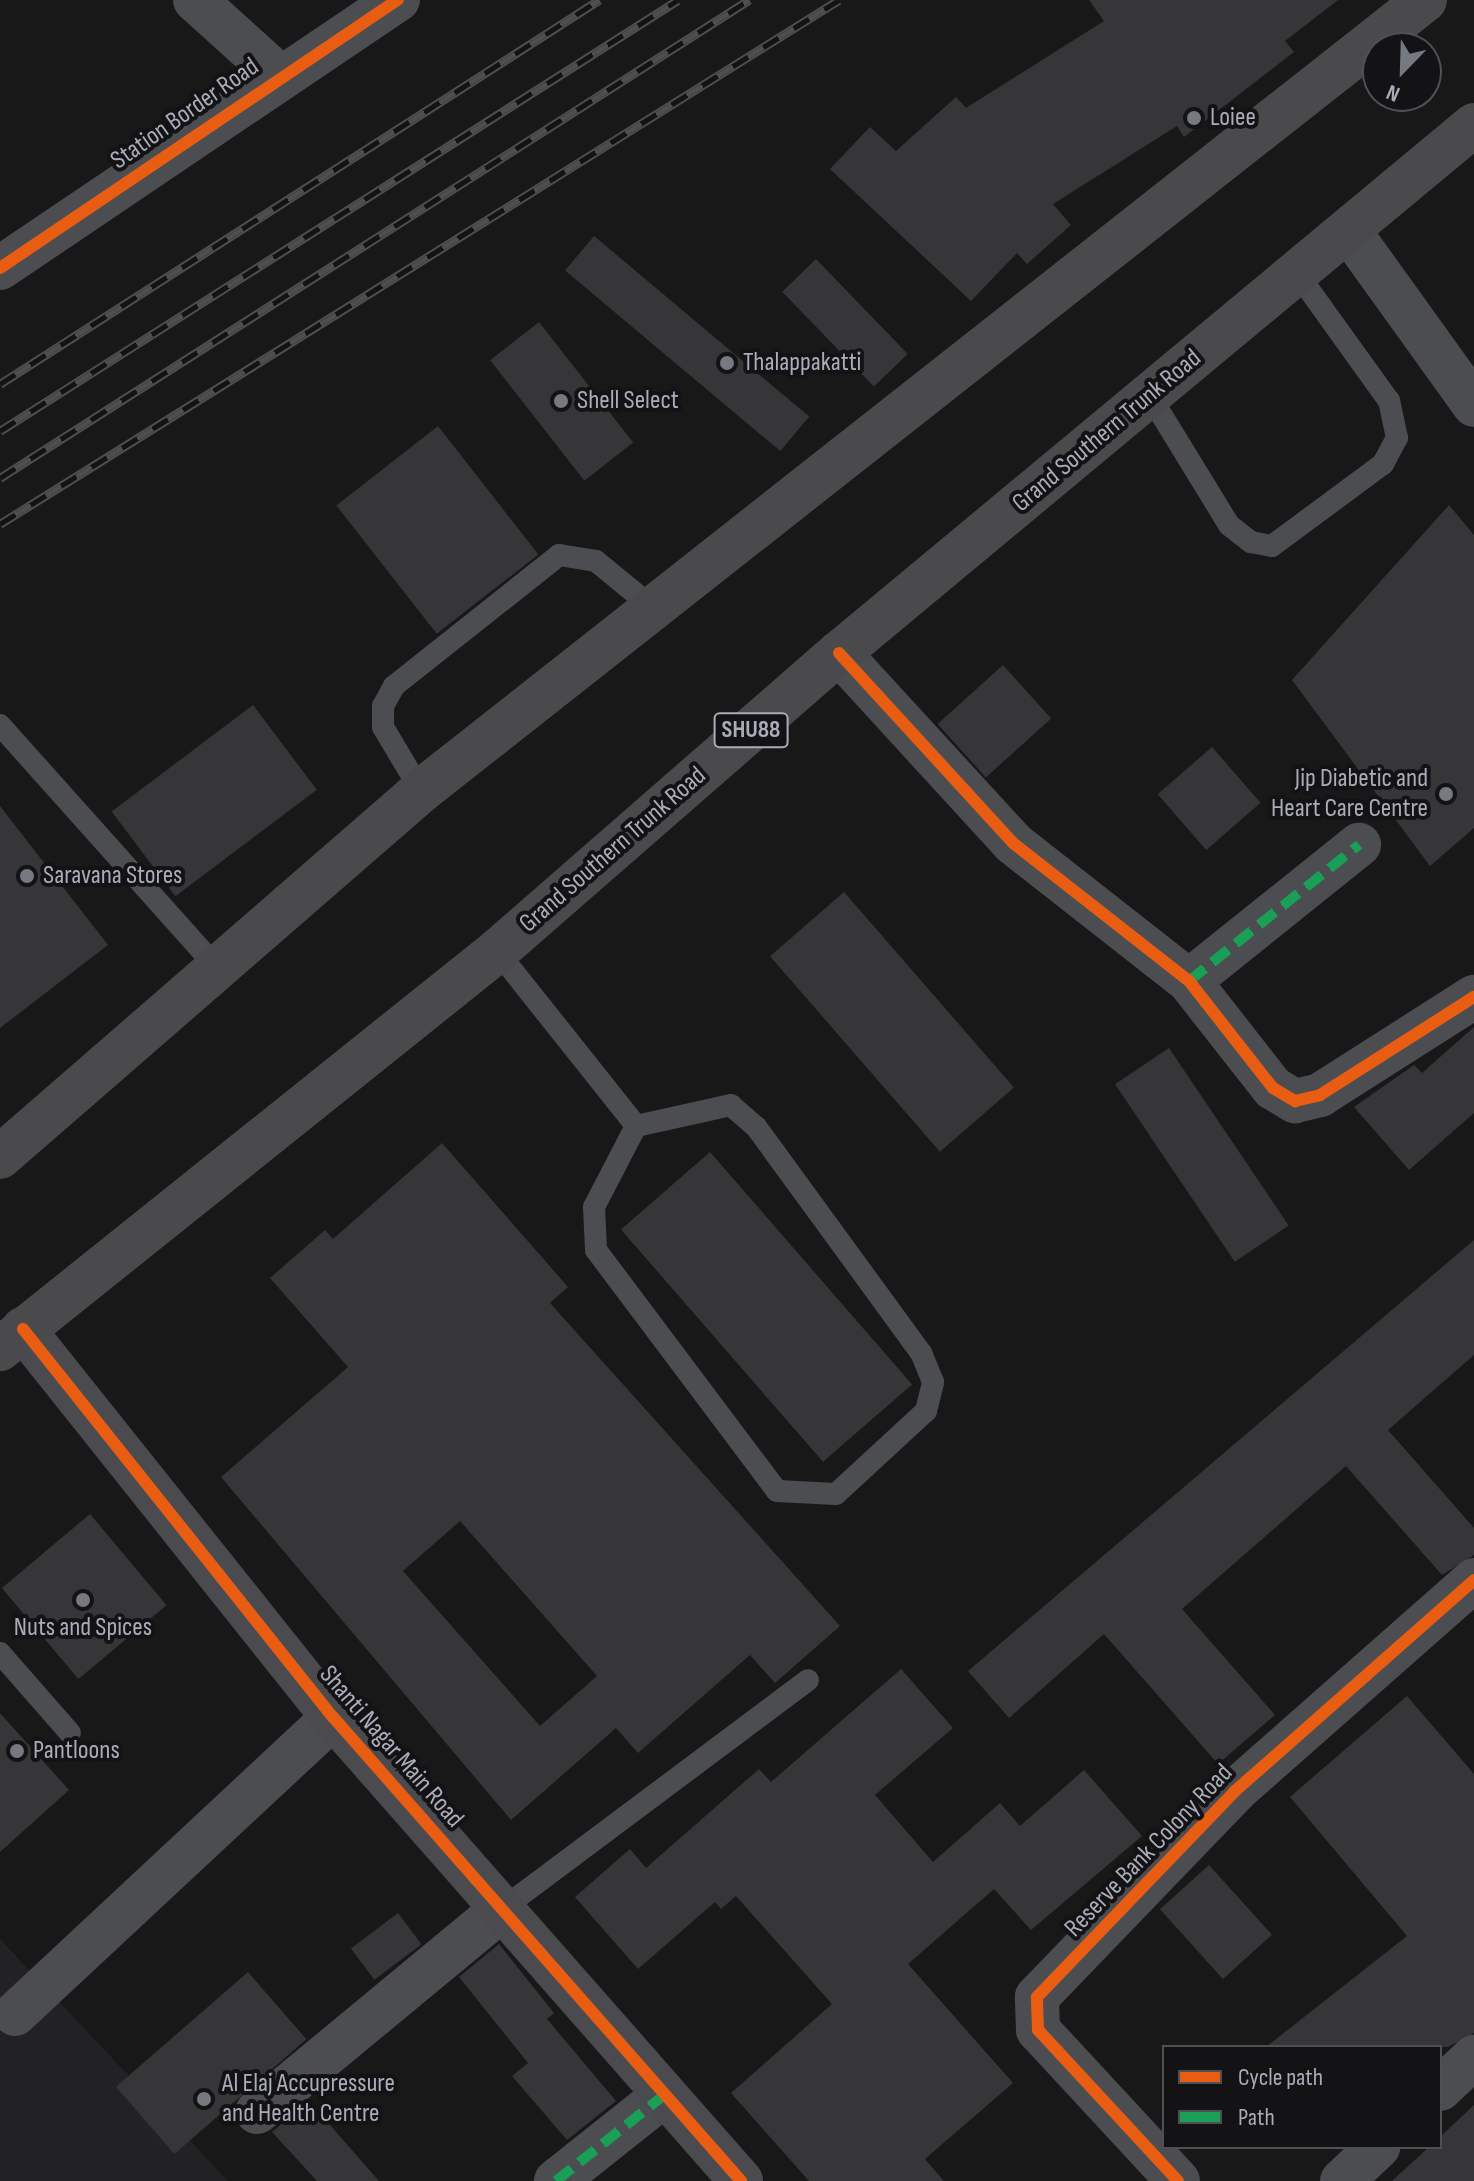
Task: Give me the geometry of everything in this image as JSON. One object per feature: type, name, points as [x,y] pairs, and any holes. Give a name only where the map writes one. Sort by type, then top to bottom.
[{"type":"main road","points":[[0,1157],[421,791],[1425,0]]},
{"type":"main road","name":"Grand Southern Trunk Road","points":[[12,1339],[497,951],[839,653],[1474,125]]},
{"type":"street","points":[[195,0],[279,76]]},
{"type":"street","name":"Station Border Road","points":[[0,268],[279,76],[398,0]]},
{"type":"street","points":[[1349,231],[1474,405]]},
{"type":"street","points":[[839,653],[1013,843],[1189,981],[1273,1088],[1295,1101],[1320,1095],[1474,997]]},
{"type":"street","points":[[1189,981],[1359,845]]},
{"type":"street","name":"Shanti Nagar Main Road","points":[[12,1339],[333,1717],[663,2096],[741,2181]]},
{"type":"street","name":"Reserve Bank Colony Road","points":[[1178,2181],[1038,2030],[1037,1997],[1235,1791],[1474,1580]]},
{"type":"street","points":[[15,2014],[333,1717]]},
{"type":"street","points":[[257,2112],[502,1909]]},
{"type":"street","points":[[1442,2087],[1474,2057]]},
{"type":"street","points":[[556,2181],[663,2096]]},
{"type":"street","points":[[1342,2181],[1376,2149]]},
{"type":"lane","points":[[1150,396],[1229,525],[1251,542],[1272,546],[1383,464],[1397,438],[1389,401],[1297,273]]},
{"type":"lane","points":[[421,791],[383,727],[383,706],[394,686],[547,564],[559,555],[596,561],[652,607]]},
{"type":"lane","points":[[0,725],[217,968]]},
{"type":"lane","points":[[497,951],[636,1126]]},
{"type":"lane","points":[[731,1105],[756,1127],[921,1353],[933,1382],[926,1411],[836,1494],[777,1491],[596,1250],[594,1207],[636,1126],[731,1105]]},
{"type":"lane","points":[[0,1653],[70,1733]]},
{"type":"lane","points":[[502,1909],[808,1680]]},
{"type":"shaded area","points":[[0,1939],[228,2181],[0,2181]]},
{"type":"building","points":[[1089,0],[1338,0],[1285,41],[1294,52],[1184,137],[1177,126],[1053,204],[1071,225],[1027,264],[1017,253],[971,301],[830,169],[870,127],[896,151],[956,97],[966,108],[1104,21]]},
{"type":"building","points":[[594,236],[809,417],[780,451],[565,270]]},
{"type":"building","points":[[816,259],[908,354],[874,387],[782,292]]},
{"type":"building","name":"Shell Select","points":[[539,322],[633,443],[584,481],[490,360]]},
{"type":"building","points":[[438,426],[538,554],[437,634],[336,505]]},
{"type":"building","points":[[1449,505],[1474,535],[1474,828],[1430,866],[1292,680]]},
{"type":"building","points":[[1003,665],[1051,719],[986,777],[938,724]]},
{"type":"building","points":[[253,705],[317,790],[175,896],[112,812]]},
{"type":"building","points":[[1212,747],[1261,803],[1206,850],[1158,794]]},
{"type":"building","name":"Saravana Stores","points":[[0,806],[108,945],[0,1028]]},
{"type":"building","points":[[844,892],[1014,1087],[940,1152],[770,956]]},
{"type":"building","points":[[1474,1027],[1474,1113],[1409,1170],[1354,1107],[1414,1065],[1422,1073]]},
{"type":"building","points":[[1169,1048],[1289,1225],[1235,1262],[1115,1084]]},
{"type":"building","points":[[442,1143],[568,1287],[550,1303],[840,1626],[775,1683],[750,1655],[638,1753],[616,1728],[511,1820],[221,1477],[348,1367],[270,1278],[325,1230],[333,1239]],"holes":[[[460,1521],[597,1676],[540,1726],[403,1571]]]},
{"type":"building","points":[[710,1152],[912,1384],[823,1462],[621,1229]]},
{"type":"building","points":[[1474,1240],[1474,1355],[1388,1430],[1474,1528],[1474,1555],[1442,1575],[1346,1466],[1182,1609],[1275,1715],[1218,1764],[1104,1634],[1009,1718],[968,1671]]},
{"type":"building","name":"Nuts and Spices","points":[[90,1514],[166,1605],[78,1679],[2,1588]]},
{"type":"building","points":[[901,1669],[953,1728],[875,1795],[933,1862],[1000,1803],[1020,1826],[1084,1770],[1142,1836],[1031,1930],[994,1889],[908,1964],[1013,2083],[925,2159],[944,2181],[809,2181],[731,2093],[832,2004],[736,1896],[721,1909],[715,1902],[638,1969],[575,1897],[630,1849],[646,1868],[759,1769],[771,1782]]},
{"type":"building","points":[[1407,1696],[1474,1774],[1474,2033],[1448,2047],[1269,2045],[1407,1936],[1290,1797]]},
{"type":"building","name":"Pantloons","points":[[0,1713],[69,1790],[0,1852]]},
{"type":"building","points":[[1209,1865],[1272,1935],[1223,1979],[1160,1909]]},
{"type":"building","points":[[398,1913],[421,1944],[374,1980],[351,1949]]},
{"type":"building","points":[[499,1944],[554,2013],[547,2019],[616,2101],[567,2140],[512,2076],[528,2063],[459,1977]]},
{"type":"building","points":[[248,1972],[306,2039],[174,2154],[116,2087]]},
{"type":"building","points":[[309,2101],[379,2181],[317,2181],[272,2132]]},
{"type":"building","points":[[1474,2105],[1474,2181],[1392,2181],[1427,2149],[1442,2149],[1442,2135]]},
{"type":"railway","points":[[0,384],[599,0]]},
{"type":"railway","points":[[0,431],[678,0]]},
{"type":"railway","points":[[0,478],[749,0]]},
{"type":"railway","points":[[0,524],[839,0]]},
{"type":"marked path","points":[[1189,981],[1359,845]]},
{"type":"marked path","points":[[556,2181],[663,2096]]},
{"type":"cycle path","points":[[0,268],[398,0]]},
{"type":"cycle path","points":[[839,653],[1013,843],[1189,981],[1273,1088],[1295,1101],[1320,1095],[1474,997]]},
{"type":"cycle path","points":[[23,1329],[333,1717],[741,2181]]},
{"type":"cycle path","points":[[1178,2181],[1038,2030],[1037,1997],[1235,1791],[1474,1580]]},
{"type":"place","name":"Loiee","points":[[1194,118]]},
{"type":"place","name":"Thalappakatti","points":[[727,363]]},
{"type":"place","name":"Shell Select","points":[[561,401]]},
{"type":"place","name":"Jip Diabetic and Heart Care Centre","points":[[1446,794]]},
{"type":"place","name":"Saravana Stores","points":[[27,876]]},
{"type":"place","name":"Nuts and Spices","points":[[83,1600]]},
{"type":"place","name":"Pantloons","points":[[17,1751]]},
{"type":"place","name":"Al Elaj Accupressure and Health Centre","points":[[204,2099]]}]
